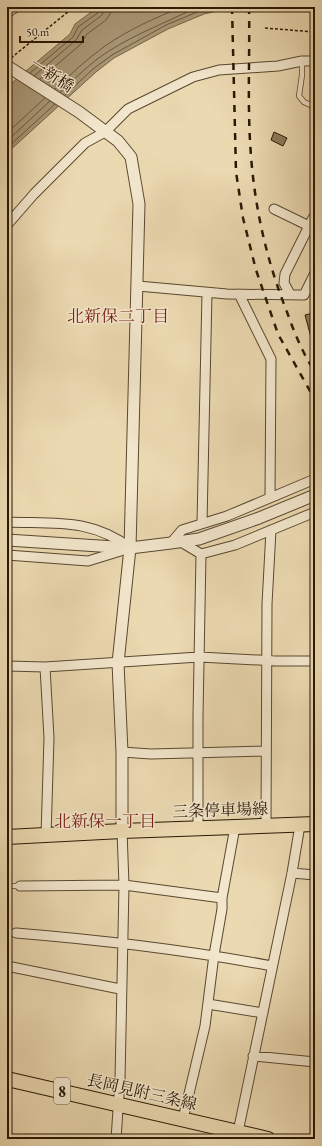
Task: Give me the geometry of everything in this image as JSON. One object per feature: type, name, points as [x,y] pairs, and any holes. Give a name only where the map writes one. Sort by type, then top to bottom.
[{"type":"main road","name":"三条停車場線","points":[[7,837],[315,824]]},
{"type":"main road","name":"長岡見附三条線","points":[[7,1079],[118,1103],[183,1119],[228,1133],[268,1139]]},
{"type":"street","points":[[7,14],[16,7]]},
{"type":"street","points":[[7,225],[34,194],[85,143],[105,132],[128,109],[193,77],[219,70],[278,66],[302,61],[315,62]]},
{"type":"street","name":"一新橋","points":[[7,66],[79,112],[118,141],[131,157],[139,204],[130,548],[118,663],[122,752],[122,831]]},
{"type":"street","points":[[274,209],[310,222],[285,274],[284,283],[290,294]]},
{"type":"street","points":[[138,286],[239,294],[304,295],[315,273]]},
{"type":"street","points":[[202,523],[206,292]]},
{"type":"street","points":[[239,294],[271,359],[270,497]]},
{"type":"street","points":[[176,542],[182,530],[227,516],[315,479]]},
{"type":"street","points":[[7,555],[88,561],[130,548],[200,538],[315,495]]},
{"type":"street","points":[[176,542],[201,554],[235,545],[315,512]]},
{"type":"street","points":[[7,522],[82,524],[114,536],[130,548]]},
{"type":"street","points":[[266,826],[265,752],[267,604],[271,530]]},
{"type":"street","points":[[7,540],[130,548]]},
{"type":"street","points":[[198,828],[197,752],[201,554]]},
{"type":"street","points":[[7,666],[45,667],[199,657],[315,661]]},
{"type":"street","points":[[45,667],[49,738],[46,836]]},
{"type":"street","points":[[122,752],[151,754],[265,752]]},
{"type":"street","points":[[228,1133],[253,1056],[292,873],[300,825]]},
{"type":"street","points":[[183,1119],[205,1026],[214,955],[222,909],[222,898],[235,827]]},
{"type":"street","points":[[116,1139],[124,885],[122,831]]},
{"type":"street","points":[[292,873],[315,875]]},
{"type":"street","points":[[20,886],[124,885],[222,898]]},
{"type":"street","points":[[11,932],[122,942],[214,955],[272,966]]},
{"type":"street","points":[[7,966],[120,989]]},
{"type":"street","points":[[208,1004],[263,1013]]},
{"type":"street","points":[[253,1056],[315,1062]]},
{"type":"lane","points":[[302,61],[299,96],[304,102],[315,107]]},
{"type":"lane","points":[[7,886],[20,886]]},
{"type":"path","points":[[7,62],[74,7]]},
{"type":"path","points":[[265,28],[315,32]]},
{"type":"water","points":[[98,7],[234,7],[204,14],[168,29],[114,58],[96,72],[7,153],[7,87],[70,34],[75,24]]},
{"type":"building","points":[[274,132],[287,138],[283,146],[271,140]]},
{"type":"building","points":[[313,313],[315,321],[315,344],[313,345],[305,315]]},
{"type":"railway","points":[[232,7],[236,172],[243,218],[256,270],[278,334],[315,400]]},
{"type":"railway","points":[[249,7],[250,137],[253,176],[259,215],[268,255],[280,293],[299,343],[315,372]]},
{"type":"district","name":"北新保二丁目","points":[[118,316]]},
{"type":"district","name":"北新保一丁目","points":[[105,821]]}]
